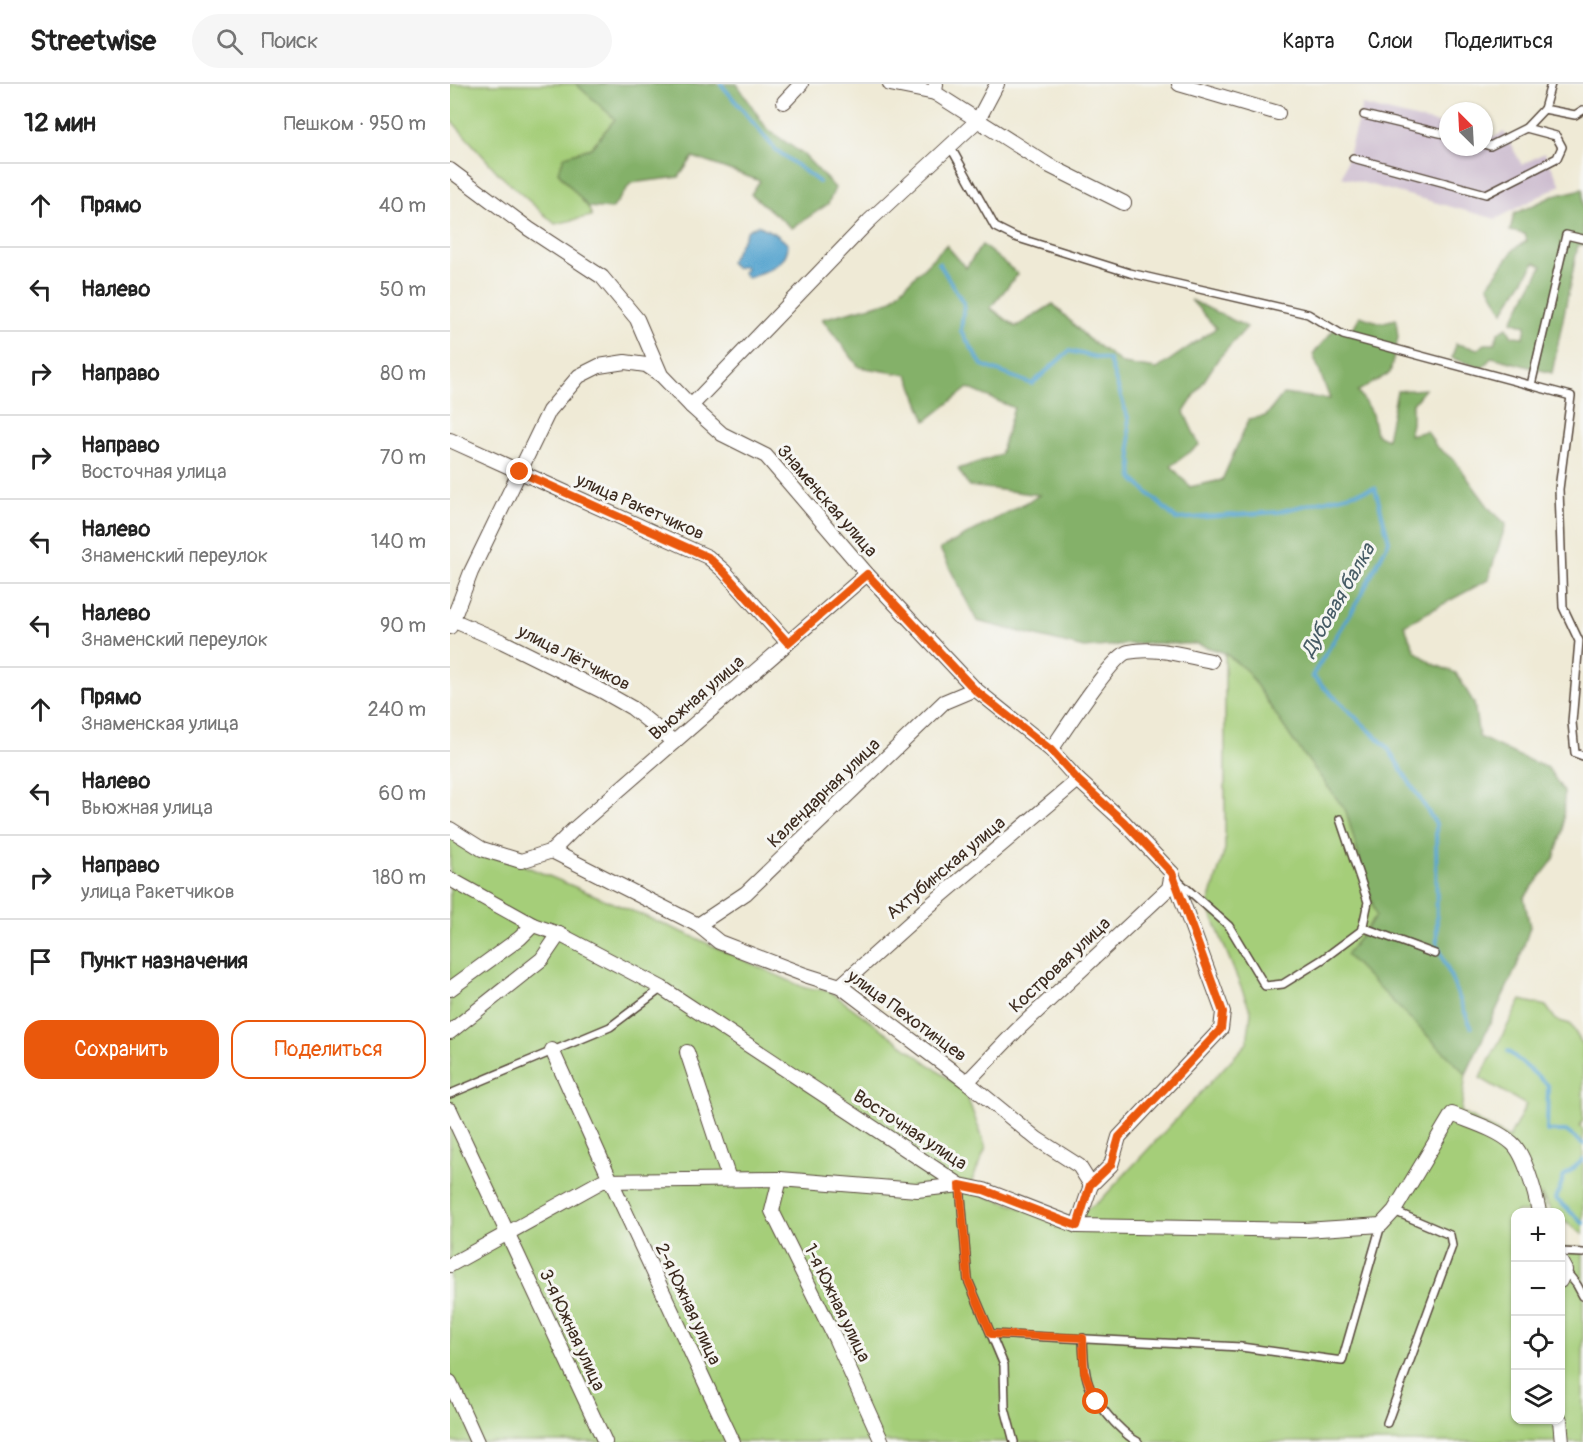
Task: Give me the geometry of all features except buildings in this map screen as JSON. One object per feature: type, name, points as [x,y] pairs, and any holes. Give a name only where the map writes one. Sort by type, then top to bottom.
[{"type":"street","points":[[784,102],[801,84]]},
{"type":"street","points":[[890,84],[935,89],[1048,165],[1125,203]]},
{"type":"street","points":[[691,406],[869,221],[978,120],[998,84]]},
{"type":"street","points":[[1179,84],[1278,113]]},
{"type":"street","name":"Знаменская улица","points":[[450,170],[529,229],[602,277],[637,319],[661,375],[722,434],[766,456],[867,574],[975,690],[1051,750],[1078,780],[1124,822],[1172,875]]},
{"type":"street","points":[[451,622],[471,572],[549,411],[579,376],[599,366],[625,362],[646,365],[661,375]]},
{"type":"street","name":"улица Ракетчиков","points":[[450,440],[708,557],[788,643]]},
{"type":"street","name":"Вьюжная улица","points":[[552,851],[573,830],[867,574]]},
{"type":"street","name":"улица Лётчиков","points":[[451,622],[602,691],[632,708],[674,742]]},
{"type":"street","points":[[1051,750],[1111,666],[1126,652],[1154,650],[1211,661]]},
{"type":"street","name":"Календарная улица","points":[[698,925],[746,893],[944,702],[975,690]]},
{"type":"street","name":"Ахтубинская улица","points":[[840,986],[928,906],[1078,780]]},
{"type":"street","points":[[450,829],[482,849],[521,861],[552,851]]},
{"type":"street","name":"улица Пехотинцев","points":[[552,851],[698,925],[719,942],[804,975],[840,986],[967,1082],[1037,1139],[1079,1166],[1090,1185]]},
{"type":"street","points":[[1077,1226],[1090,1185],[1111,1165],[1119,1137],[1221,1029],[1223,1012],[1172,875]]},
{"type":"street","name":"Костровая улица","points":[[967,1082],[1016,1031],[1168,888],[1172,875]]},
{"type":"street","name":"Восточная улица","points":[[450,879],[533,925],[559,934],[662,988],[960,1185],[984,1190],[1077,1226],[1305,1230],[1381,1225]]},
{"type":"street","points":[[450,989],[520,938],[533,925]]},
{"type":"street","points":[[450,1032],[542,959],[559,934]]},
{"type":"street","name":"2-я Южная улица","points":[[552,1050],[734,1442]]},
{"type":"street","points":[[687,1052],[729,1179]]},
{"type":"street","name":"3-я Южная улица","points":[[450,1110],[605,1442]]},
{"type":"street","points":[[1381,1225],[1394,1211],[1452,1114],[1498,1134],[1514,1144],[1533,1184],[1538,1208]]},
{"type":"street","points":[[450,1265],[602,1181],[780,1179],[917,1190],[960,1185]]},
{"type":"street","name":"1-я Южная улица","points":[[780,1179],[772,1211],[836,1340],[882,1442]]},
{"type":"street","points":[[450,1382],[477,1442]]},
{"type":"street","points":[[1560,1424],[1562,1442]]},
{"type":"lane","points":[[1493,144],[1526,128],[1544,109],[1551,84]]},
{"type":"lane","points":[[1544,109],[1575,115],[1583,110]]},
{"type":"lane","points":[[1364,115],[1439,133]]},
{"type":"lane","points":[[1353,158],[1486,194],[1557,158],[1562,147],[1556,136],[1526,128]]},
{"type":"lane","points":[[950,146],[995,227],[1016,237],[1130,273],[1308,314],[1343,335],[1571,396],[1559,489],[1563,607],[1579,641],[1572,722],[1575,753],[1583,756]]},
{"type":"lane","points":[[1531,385],[1566,235],[1583,239]]},
{"type":"lane","points":[[1172,875],[1229,926],[1265,986],[1282,984],[1323,959],[1362,930],[1368,902],[1340,819]]},
{"type":"lane","points":[[1362,927],[1435,954]]},
{"type":"lane","points":[[450,1094],[610,1027],[662,988]]},
{"type":"lane","points":[[960,1185],[968,1280],[1004,1365],[1005,1408],[1014,1442]]},
{"type":"lane","points":[[1387,1423],[1452,1246],[1450,1234],[1394,1211]]},
{"type":"lane","points":[[991,1334],[1240,1347],[1342,1361],[1381,1225]]},
{"type":"lane","points":[[1565,1252],[1583,1253]]},
{"type":"lane","points":[[1565,1274],[1577,1285],[1583,1296]]},
{"type":"lane","points":[[1083,1338],[1084,1371],[1096,1402],[1128,1437],[1138,1442]]},
{"type":"shaded area","points":[[1362,105],[1439,124],[1439,156],[1493,156],[1493,137],[1504,132],[1522,165],[1544,153],[1561,185],[1496,219],[1342,177]]},
{"type":"green space","points":[[450,84],[576,84],[616,119],[591,148],[565,156],[558,172],[588,207],[592,216],[555,224],[499,174],[450,119]]},
{"type":"green space","points":[[576,84],[737,84],[767,129],[804,155],[835,188],[828,204],[792,228],[751,194],[760,181],[693,157],[679,177],[631,183],[612,209],[588,207],[558,172],[565,156],[591,148],[615,119]]},
{"type":"green space","points":[[1583,189],[1583,245],[1578,245],[1552,373],[1492,357],[1482,368],[1452,358],[1456,344],[1478,349],[1485,344],[1494,344],[1499,332],[1507,327],[1512,336],[1524,337],[1526,326],[1512,321],[1542,266],[1535,262],[1503,312],[1488,285],[1515,248],[1527,241],[1525,234],[1510,231],[1514,214],[1553,196]]},
{"type":"green space","points":[[946,245],[966,268],[982,245],[1018,274],[990,307],[1016,327],[1053,304],[1087,338],[1123,364],[1171,466],[1190,487],[1222,480],[1376,434],[1417,453],[1389,635],[1489,1024],[1466,1074],[1461,1112],[1509,1138],[1526,1105],[1480,1078],[1521,1000],[1546,1006],[1556,1020],[1570,1024],[1583,1045],[1583,1120],[1580,1126],[1583,1130],[1583,1234],[1565,1222],[1565,1208],[1550,1208],[1541,1194],[1545,1208],[1511,1208],[1511,1424],[1565,1424],[1565,1248],[1583,1247],[1583,1442],[450,1442],[450,838],[513,861],[687,934],[805,988],[828,990],[965,1091],[986,1148],[968,1190],[1065,1222],[1100,1201],[1247,1043],[1251,1012],[1208,906],[1225,849],[1225,653],[1239,664],[1275,557],[1035,392]]},
{"type":"green space","points":[[946,245],[966,268],[982,245],[1018,274],[990,308],[1016,327],[1053,304],[1087,338],[1123,364],[1157,369],[1216,328],[1191,300],[1247,327],[1218,359],[1184,412],[1199,445],[1171,466],[1190,487],[1222,480],[1249,419],[1266,416],[1283,394],[1330,399],[1313,354],[1336,327],[1352,330],[1360,316],[1380,323],[1396,319],[1398,338],[1390,373],[1358,391],[1372,414],[1376,434],[1387,439],[1397,391],[1425,389],[1412,405],[1412,424],[1409,435],[1427,431],[1436,446],[1455,461],[1490,509],[1506,524],[1488,580],[1404,625],[1415,651],[1433,664],[1456,673],[1474,703],[1479,737],[1548,768],[1564,792],[1563,830],[1554,859],[1524,898],[1530,927],[1517,966],[1466,1074],[1346,955],[1376,916],[1346,811],[1292,739],[1247,671],[1225,653],[1197,644],[1145,643],[1084,648],[977,621],[940,549],[1040,495],[969,486],[958,469],[1000,455],[1014,408],[968,388],[926,421],[908,375],[859,367],[822,319],[890,301]]},
{"type":"water","points":[[758,225],[788,244],[787,251],[780,262],[748,278],[742,272],[746,269],[744,266],[736,268],[730,262],[748,230]]},
{"type":"waterway","name":"Дубовая балка","points":[[721,84],[775,149],[819,182]]},
{"type":"waterway","name":"Дубовая балка","points":[[939,263],[964,304],[961,331],[982,365],[1032,384],[1069,351],[1109,360],[1128,418],[1133,479],[1176,519],[1278,512],[1375,488],[1389,541],[1358,601],[1312,676],[1387,747],[1436,824],[1437,943],[1471,1027]]},
{"type":"waterway","name":"Дубовая балка","points":[[1508,1051],[1548,1085],[1547,1131],[1566,1131],[1583,1144]]},
{"type":"waterway","name":"Дубовая балка","points":[[1583,1160],[1564,1176],[1556,1199],[1583,1223]]},
{"type":"route","points":[[520,472],[708,557],[788,643],[867,574],[975,690],[1051,750],[1172,873],[1223,1012],[1221,1029],[1119,1137],[1111,1165],[1090,1185],[1077,1226],[984,1190],[960,1185],[968,1280],[991,1334],[1083,1338],[1084,1371],[1096,1402]]}]
